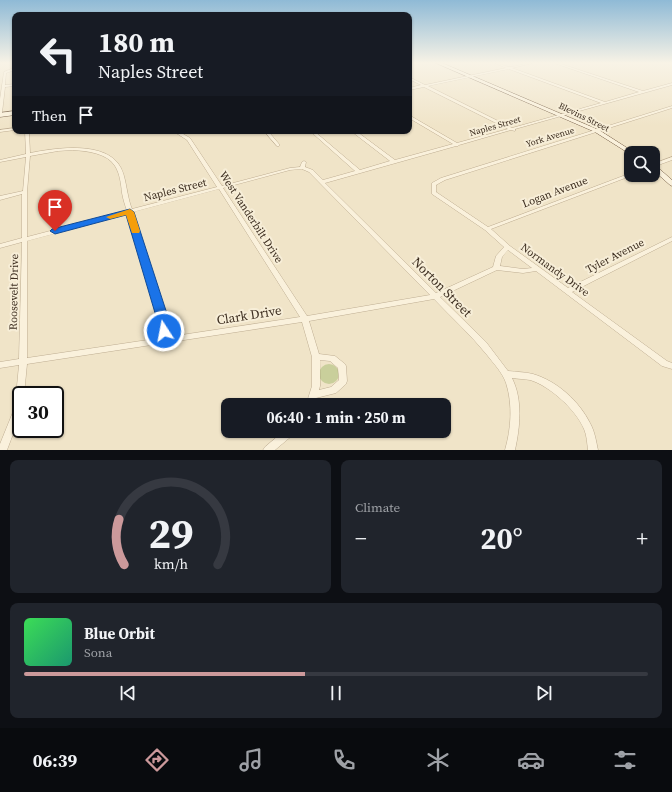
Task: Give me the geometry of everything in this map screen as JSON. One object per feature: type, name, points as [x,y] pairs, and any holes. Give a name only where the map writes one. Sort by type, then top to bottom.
[{"type":"street","points":[[421,84],[514,130]]},
{"type":"street","points":[[412,88],[434,84]]},
{"type":"street","name":"Blevins Street","points":[[488,84],[597,131],[624,148]]},
{"type":"street","points":[[553,84],[605,103]]},
{"type":"street","points":[[619,84],[643,92]]},
{"type":"street","name":"Naples Street","points":[[322,182],[358,171],[514,130],[672,84]]},
{"type":"street","points":[[12,85],[4,86],[0,114],[12,113]]},
{"type":"street","name":"York Avenue","points":[[434,184],[442,179],[672,107]]},
{"type":"street","points":[[412,118],[458,145]]},
{"type":"street","points":[[0,131],[12,129]]},
{"type":"street","name":"Roosevelt Drive","points":[[2,450],[19,407],[23,361],[25,192],[28,155],[27,134]]},
{"type":"street","name":"West Vanderbilt Drive","points":[[180,134],[189,139],[305,319],[316,358],[316,386],[312,398]]},
{"type":"street","points":[[187,134],[189,139]]},
{"type":"street","points":[[269,134],[278,145]]},
{"type":"street","points":[[315,134],[358,171]]},
{"type":"street","points":[[357,134],[394,162]]},
{"type":"street","points":[[0,161],[66,149],[94,152],[104,155],[113,161],[118,167],[130,212],[164,323],[165,340]]},
{"type":"street","points":[[660,163],[672,158]]},
{"type":"street","name":"Naples Street","points":[[0,246],[303,165]]},
{"type":"street","name":"Norton Street","points":[[303,165],[311,171],[434,297],[483,344],[506,374],[512,392],[514,415],[513,442],[510,450]]},
{"type":"street","points":[[660,173],[672,184]]},
{"type":"street","name":"Logan Avenue","points":[[487,229],[624,177]]},
{"type":"street","name":"Normandy Drive","points":[[434,184],[434,193],[487,229],[537,269],[665,364],[672,366]]},
{"type":"street","points":[[0,198],[25,192]]},
{"type":"street","name":"Tyler Avenue","points":[[568,291],[672,239]]},
{"type":"street","points":[[508,247],[499,256],[496,268],[523,271],[537,269]]},
{"type":"street","name":"Clark Drive","points":[[0,365],[305,319],[434,297],[496,268]]},
{"type":"street","points":[[313,395],[333,390],[343,381],[342,366],[332,358],[316,358]]},
{"type":"street","points":[[506,374],[533,378],[556,390],[576,407],[588,426],[593,450]]},
{"type":"street","points":[[268,450],[283,438]]},
{"type":"green space","points":[[329,364],[336,367],[339,374],[336,381],[329,384],[322,381],[319,374],[322,367]]},
{"type":"slow traffic","points":[[110,217],[130,212],[136,231]]},
{"type":"route","points":[[55,231],[130,212],[164,323],[164,331]]}]
